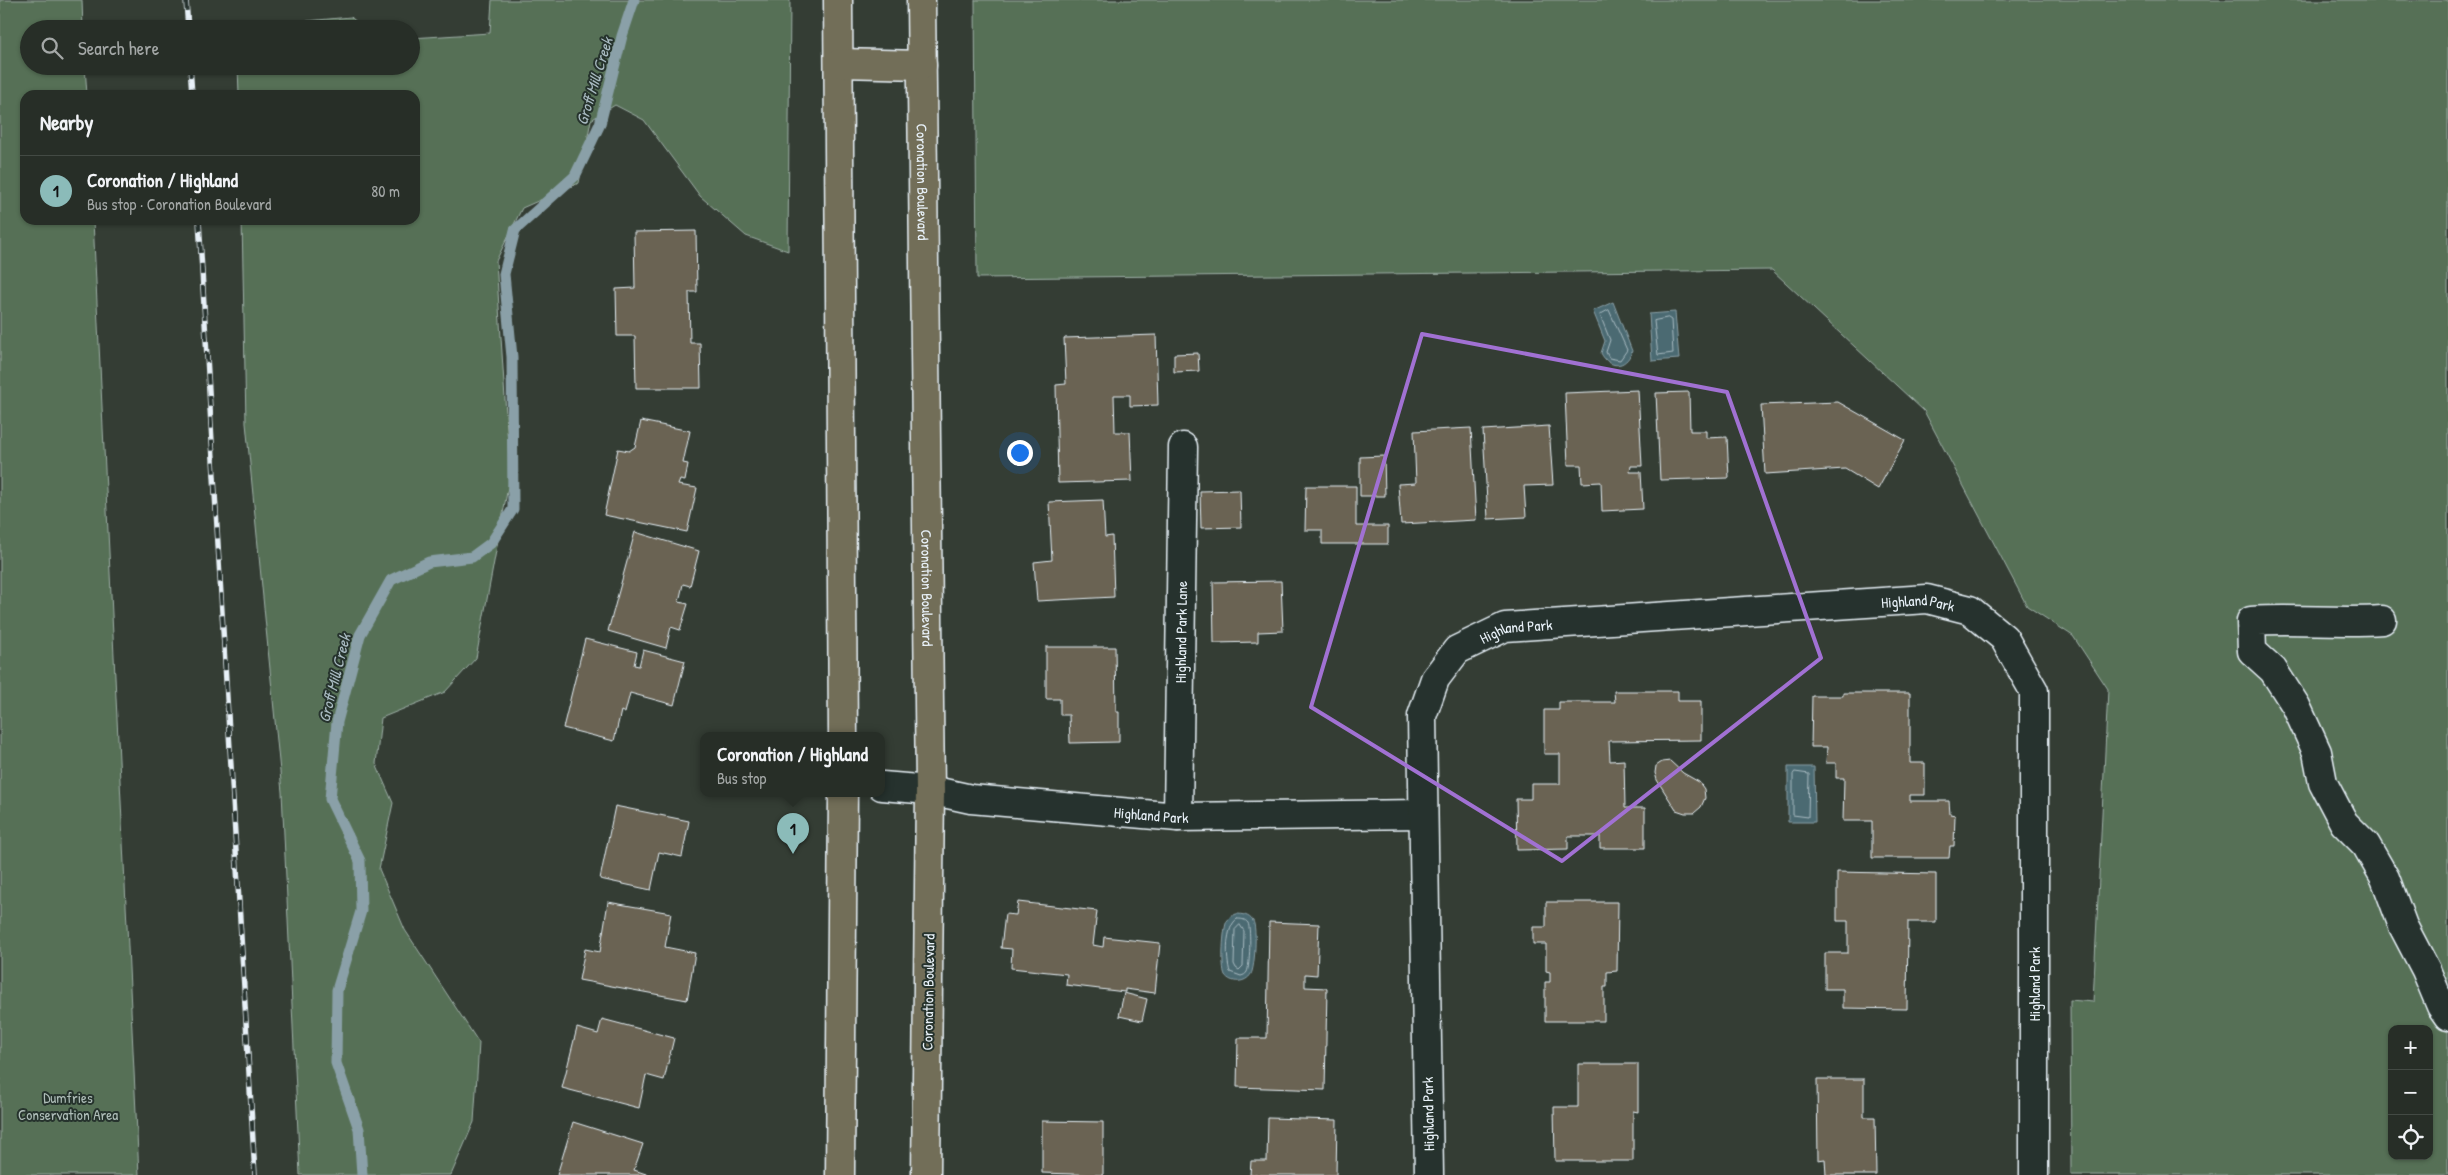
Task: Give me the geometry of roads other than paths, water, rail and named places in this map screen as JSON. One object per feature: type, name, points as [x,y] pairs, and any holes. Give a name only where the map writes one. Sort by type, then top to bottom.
[{"type":"main road","points":[[838,0],[840,63],[843,732]]},
{"type":"main road","name":"Coronation Boulevard","points":[[921,0],[930,790],[926,1175]]},
{"type":"main road","points":[[840,63],[922,65]]},
{"type":"main road","points":[[840,1175],[843,797]]},
{"type":"street","name":"Highland Park Lane","points":[[1178,817],[1183,447]]},
{"type":"street","name":"Highland Park","points":[[1429,1175],[1422,716],[1435,679],[1457,650],[1505,627],[1927,599],[1970,610],[2004,638],[2034,691],[2034,1175]]},
{"type":"street","points":[[2382,620],[2354,622],[2283,620],[2251,622],[2252,651],[2273,670],[2296,706],[2317,752],[2323,782],[2344,823],[2366,845],[2384,878],[2403,926],[2426,970],[2441,1006],[2448,1016]]},
{"type":"street","name":"Highland Park","points":[[885,786],[930,790],[971,800],[1178,817],[1423,814]]},
{"type":"water","points":[[1613,302],[1632,351],[1626,361],[1617,365],[1608,362],[1601,353],[1605,341],[1593,311]]},
{"type":"water","points":[[1675,312],[1679,359],[1652,361],[1649,314]]},
{"type":"water","points":[[1788,767],[1814,767],[1815,822],[1788,822]]},
{"type":"water","points":[[1236,914],[1250,917],[1255,931],[1251,974],[1242,981],[1228,978],[1225,975],[1223,964],[1227,921]]},
{"type":"waterway","name":"Groff Mill Creek","points":[[362,1175],[359,1129],[336,1063],[337,990],[361,911],[360,861],[330,799],[337,722],[360,635],[391,580],[429,562],[472,557],[491,543],[513,509],[512,357],[504,274],[515,230],[575,176],[600,124],[622,36],[634,0]]},
{"type":"railway","points":[[186,0],[187,20]]},
{"type":"railway","points":[[191,75],[192,90]]},
{"type":"railway","points":[[199,225],[255,1175]]},
{"type":"place","name":"Coronation / Highland","points":[[793,854]]},
{"type":"park label","name":"Dumfries Conservation Area","points":[[68,1106]]}]
